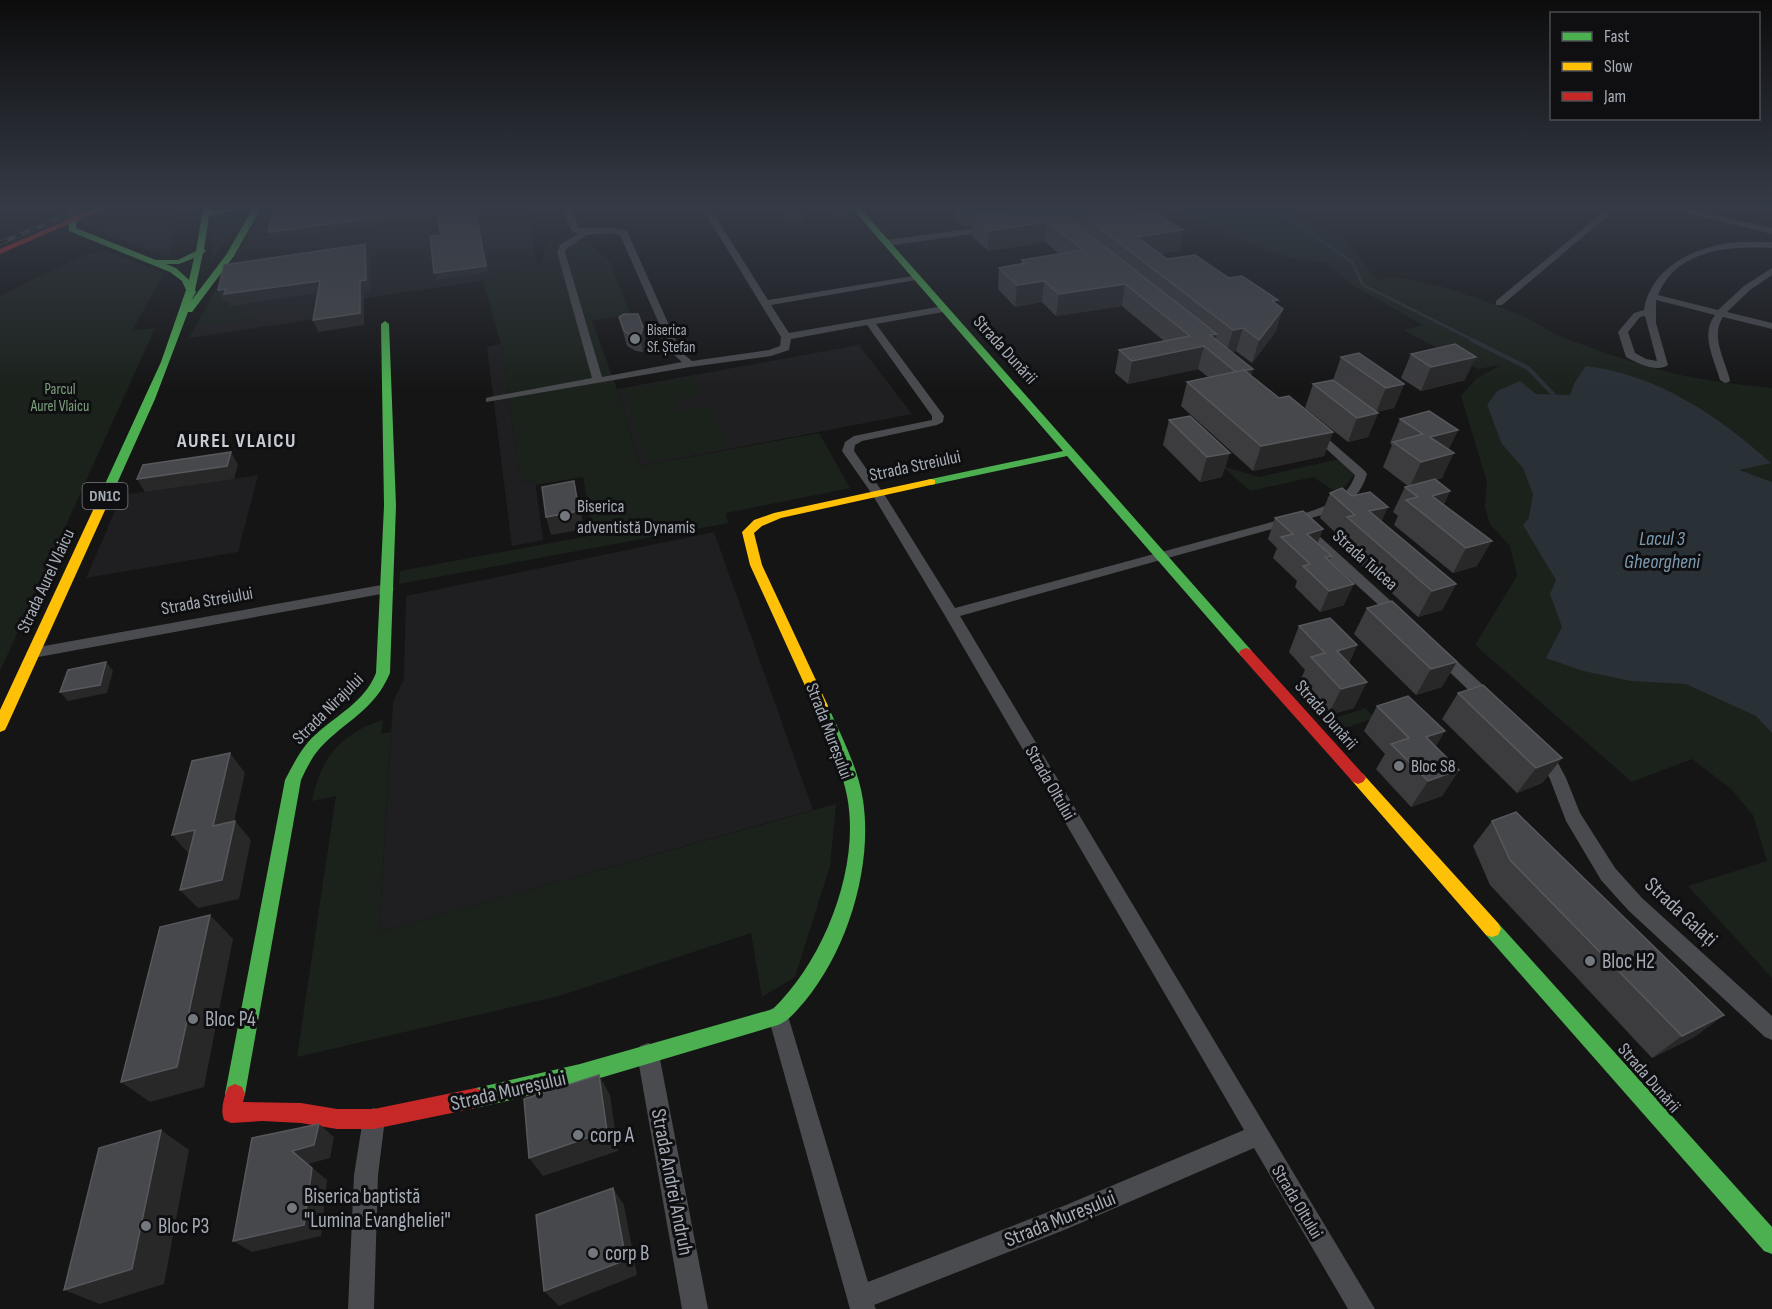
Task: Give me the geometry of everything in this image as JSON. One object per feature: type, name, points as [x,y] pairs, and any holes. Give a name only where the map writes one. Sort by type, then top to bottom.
[{"type":"street","points":[[170,269],[179,274],[192,292]]},
{"type":"street","name":"DN1C","points":[[192,292],[198,269]]},
{"type":"street","name":"Strada Aurel Vlaicu","points":[[182,320],[220,269]]},
{"type":"street","points":[[566,269],[598,381]]},
{"type":"street","points":[[640,269],[677,353],[690,364]]},
{"type":"street","points":[[490,400],[785,348],[786,337],[743,269]]},
{"type":"street","name":"Strada Dunării","points":[[909,269],[1161,556],[1772,1243]]},
{"type":"street","points":[[1499,303],[1540,269]]},
{"type":"street","points":[[1648,312],[1637,315],[1623,332],[1630,356],[1643,362],[1663,365],[1648,312],[1651,296],[1666,275],[1674,269]]},
{"type":"street","points":[[1725,380],[1712,330],[1720,314],[1753,283],[1772,271]]},
{"type":"street","points":[[764,303],[916,277]]},
{"type":"street","name":"Strada Aurel Vlaicu","points":[[0,726],[142,415],[192,292]]},
{"type":"street","points":[[1651,296],[1772,326]]},
{"type":"street","points":[[786,337],[943,309]]},
{"type":"street","name":"Strada Oltului","points":[[869,321],[938,416],[938,422],[930,426],[858,438],[849,444],[848,451],[878,494],[951,614],[1362,1309]]},
{"type":"street","name":"Strada Nirajului","points":[[231,1113],[293,780],[309,751],[363,705],[382,677],[387,589],[390,404],[386,324]]},
{"type":"street","name":"Strada Tulcea","points":[[951,614],[1293,520],[1341,503],[1360,479],[1361,474],[1310,429]]},
{"type":"street","name":"Strada Streiului","points":[[767,519],[1072,452]]},
{"type":"street","name":"Strada Mureșului","points":[[231,1113],[262,1111],[301,1113],[337,1119],[374,1119],[502,1093],[648,1054],[778,1016],[795,1000],[823,957],[834,931],[847,886],[856,842],[855,801],[840,753],[749,545],[748,532],[752,527],[767,519]]},
{"type":"street","name":"Strada Tulcea","points":[[1293,520],[1406,623]]},
{"type":"street","name":"Strada Streiului","points":[[33,653],[387,589]]},
{"type":"street","points":[[1428,643],[1499,709]]},
{"type":"street","name":"Strada Galați","points":[[1530,739],[1554,769],[1572,816],[1608,874],[1635,904],[1772,1030]]},
{"type":"street","name":"Strada Mureșului","points":[[778,1016],[862,1304],[1258,1135]]},
{"type":"street","name":"Strada Andrei Andruh","points":[[648,1054],[695,1309]]},
{"type":"street","points":[[361,1309],[366,1175],[374,1119]]},
{"type":"shaded area","points":[[228,269],[505,269],[493,271],[492,279],[356,300],[356,313],[189,338]]},
{"type":"shaded area","points":[[501,344],[521,483],[535,480],[543,540],[512,546],[487,347]]},
{"type":"shaded area","points":[[859,345],[912,414],[640,466],[617,389]]},
{"type":"shaded area","points":[[258,475],[238,552],[86,578],[122,495]]},
{"type":"shaded area","points":[[714,532],[813,810],[379,932],[393,702],[404,679],[406,596]]},
{"type":"green space","name":"Parcul Aurel Vlaicu","points":[[55,269],[154,269],[164,273],[132,331],[155,328],[0,671],[0,296]]},
{"type":"green space","points":[[227,269],[250,269],[232,305],[246,303],[240,317],[252,315],[250,319],[196,325]]},
{"type":"green space","points":[[613,269],[630,314],[592,321],[617,389],[640,466],[819,433],[850,488],[726,513],[728,523],[399,584],[400,571],[594,535],[583,477],[535,485],[534,480],[521,483],[501,344],[483,281],[492,279],[492,271]]},
{"type":"green space","points":[[1334,269],[1368,269],[1377,280],[1389,277],[1407,279],[1452,290],[1516,313],[1560,336],[1660,370],[1702,379],[1772,388],[1772,978],[1688,886],[1767,861],[1753,815],[1731,789],[1692,759],[1632,782],[1475,645],[1517,576],[1510,546],[1490,524],[1485,507],[1487,482],[1461,396],[1477,378],[1501,365],[1478,369],[1403,330],[1423,325],[1349,283]]},
{"type":"green space","points":[[693,378],[700,395],[673,400],[677,411],[710,406],[727,447],[645,462],[624,389]]},
{"type":"green space","points":[[1339,459],[1353,470],[1354,475],[1339,494],[1313,477],[1250,491],[1222,466],[1259,477]]},
{"type":"green space","points":[[1365,708],[1375,718],[1333,732],[1324,722]]},
{"type":"green space","points":[[383,720],[381,734],[391,732],[379,932],[836,804],[830,866],[795,977],[762,997],[751,933],[559,996],[297,1057],[336,796],[312,801],[321,772],[335,750],[355,732]]},
{"type":"water","name":"Lacul 3 Gheorgheni","points":[[1586,366],[1637,378],[1685,400],[1730,429],[1771,463],[1739,470],[1772,482],[1772,733],[1756,716],[1686,684],[1631,681],[1583,671],[1546,658],[1562,627],[1550,594],[1556,580],[1523,525],[1529,518],[1533,494],[1523,468],[1502,444],[1487,405],[1497,391],[1520,381],[1536,394],[1570,395],[1575,382]]},
{"type":"building","points":[[223,269],[366,269],[366,280],[360,281],[360,313],[313,320],[320,281],[224,294],[226,289],[218,290]]},
{"type":"building","points":[[434,269],[463,269],[434,273]]},
{"type":"building","points":[[1000,269],[1133,269],[1217,334],[1210,335],[1253,369],[1236,372],[1204,346],[1132,361],[1119,350],[1190,336],[1125,284],[1059,294],[1044,281],[1017,285]]},
{"type":"building","points":[[1153,269],[1216,269],[1229,278],[1242,276],[1278,300],[1272,301],[1283,309],[1259,340],[1243,328],[1233,330]]},
{"type":"building","points":[[624,314],[638,314],[643,327],[640,336],[632,336],[624,331],[619,317]]},
{"type":"building","points":[[1455,344],[1476,357],[1431,367],[1411,354]]},
{"type":"building","points":[[1359,353],[1404,384],[1386,388],[1341,357]]},
{"type":"building","points":[[1244,370],[1279,398],[1289,396],[1333,432],[1261,446],[1187,382]]},
{"type":"building","points":[[1333,380],[1378,413],[1357,418],[1313,384]]},
{"type":"building","points":[[1429,411],[1458,430],[1430,437],[1454,453],[1421,462],[1393,442],[1423,434],[1400,419]]},
{"type":"building","points":[[1190,416],[1230,453],[1207,457],[1169,420]]},
{"type":"building","points":[[231,452],[227,466],[137,479],[143,465]]},
{"type":"building","points":[[1435,479],[1450,491],[1432,496],[1492,541],[1466,548],[1406,500],[1418,497],[1405,487]]},
{"type":"building","points":[[574,481],[579,511],[546,517],[542,487]]},
{"type":"building","points":[[1342,488],[1352,496],[1370,492],[1388,507],[1369,511],[1456,584],[1432,591],[1347,517],[1355,515],[1330,493]]},
{"type":"building","points":[[1303,511],[1323,529],[1307,534],[1332,556],[1325,557],[1354,584],[1329,591],[1303,566],[1310,564],[1281,537],[1293,534],[1275,518]]},
{"type":"building","points":[[1392,601],[1457,662],[1431,669],[1367,608]]},
{"type":"building","points":[[1330,618],[1357,645],[1337,651],[1367,682],[1341,689],[1311,657],[1325,653],[1299,626]]},
{"type":"building","points":[[106,662],[100,685],[60,692],[68,670]]},
{"type":"building","points":[[1483,685],[1562,758],[1536,768],[1458,693]]},
{"type":"building","points":[[1408,696],[1445,731],[1426,737],[1459,770],[1428,781],[1391,744],[1409,738],[1377,706]]},
{"type":"building","points":[[230,753],[213,826],[235,821],[222,880],[180,890],[195,830],[172,835],[192,761]]},
{"type":"building","points":[[1516,812],[1724,1015],[1682,1036],[1510,860],[1492,821]]},
{"type":"building","points":[[210,915],[177,1067],[121,1082],[160,927]]},
{"type":"building","points":[[599,1075],[607,1131],[529,1158],[524,1099]]},
{"type":"building","points":[[319,1124],[314,1145],[292,1151],[312,1168],[304,1225],[233,1241],[252,1138]]},
{"type":"building","points":[[161,1130],[132,1269],[64,1290],[99,1148]]},
{"type":"building","name":"corp B","points":[[613,1188],[626,1260],[544,1291],[536,1215]]},
{"type":"waterway","points":[[1355,269],[1363,285],[1475,341]]},
{"type":"waterway","points":[[1472,340],[1528,368],[1553,394]]},
{"type":"traffic: fast","points":[[171,269],[185,280],[192,292]]},
{"type":"traffic: fast","points":[[100,508],[166,362],[196,269]]},
{"type":"traffic: fast","points":[[189,310],[220,269]]},
{"type":"traffic: fast","points":[[910,269],[1246,653]]},
{"type":"traffic: fast","points":[[235,1094],[293,780],[315,744],[364,703],[372,694],[383,673],[390,506],[385,324]]},
{"type":"traffic: fast","points":[[931,482],[1072,452]]},
{"type":"traffic: fast","points":[[476,1098],[580,1074],[778,1016],[797,996],[819,966],[839,922],[851,879],[857,836],[857,816],[852,785],[821,706]]},
{"type":"traffic: fast","points":[[1492,929],[1772,1243]]},
{"type":"traffic: slow","points":[[821,706],[756,565],[748,532],[758,523],[778,515],[931,482]]},
{"type":"traffic: slow","points":[[0,726],[100,508]]},
{"type":"traffic: slow","points":[[1358,778],[1492,929]]},
{"type":"traffic: jam","points":[[1246,653],[1358,778]]},
{"type":"traffic: jam","points":[[235,1094],[231,1113],[262,1111],[301,1113],[337,1119],[374,1119],[476,1098]]},
{"type":"place","name":"Biserica Sf. Ștefan","points":[[635,339]]},
{"type":"place","name":"Biserica adventistă Dynamis","points":[[565,516]]},
{"type":"place","name":"Bloc S8","points":[[1399,766]]},
{"type":"place","name":"Bloc H2","points":[[1590,961]]},
{"type":"place","name":"Bloc P4","points":[[193,1019]]},
{"type":"place","name":"corp A","points":[[578,1135]]},
{"type":"place","name":"Biserica baptistă \"Lumina Evangheliei\"","points":[[292,1208]]},
{"type":"place","name":"Bloc P3","points":[[146,1226]]},
{"type":"place","name":"corp B","points":[[593,1253]]},
{"type":"district","name":"AUREL VLAICU","points":[[237,441]]}]
